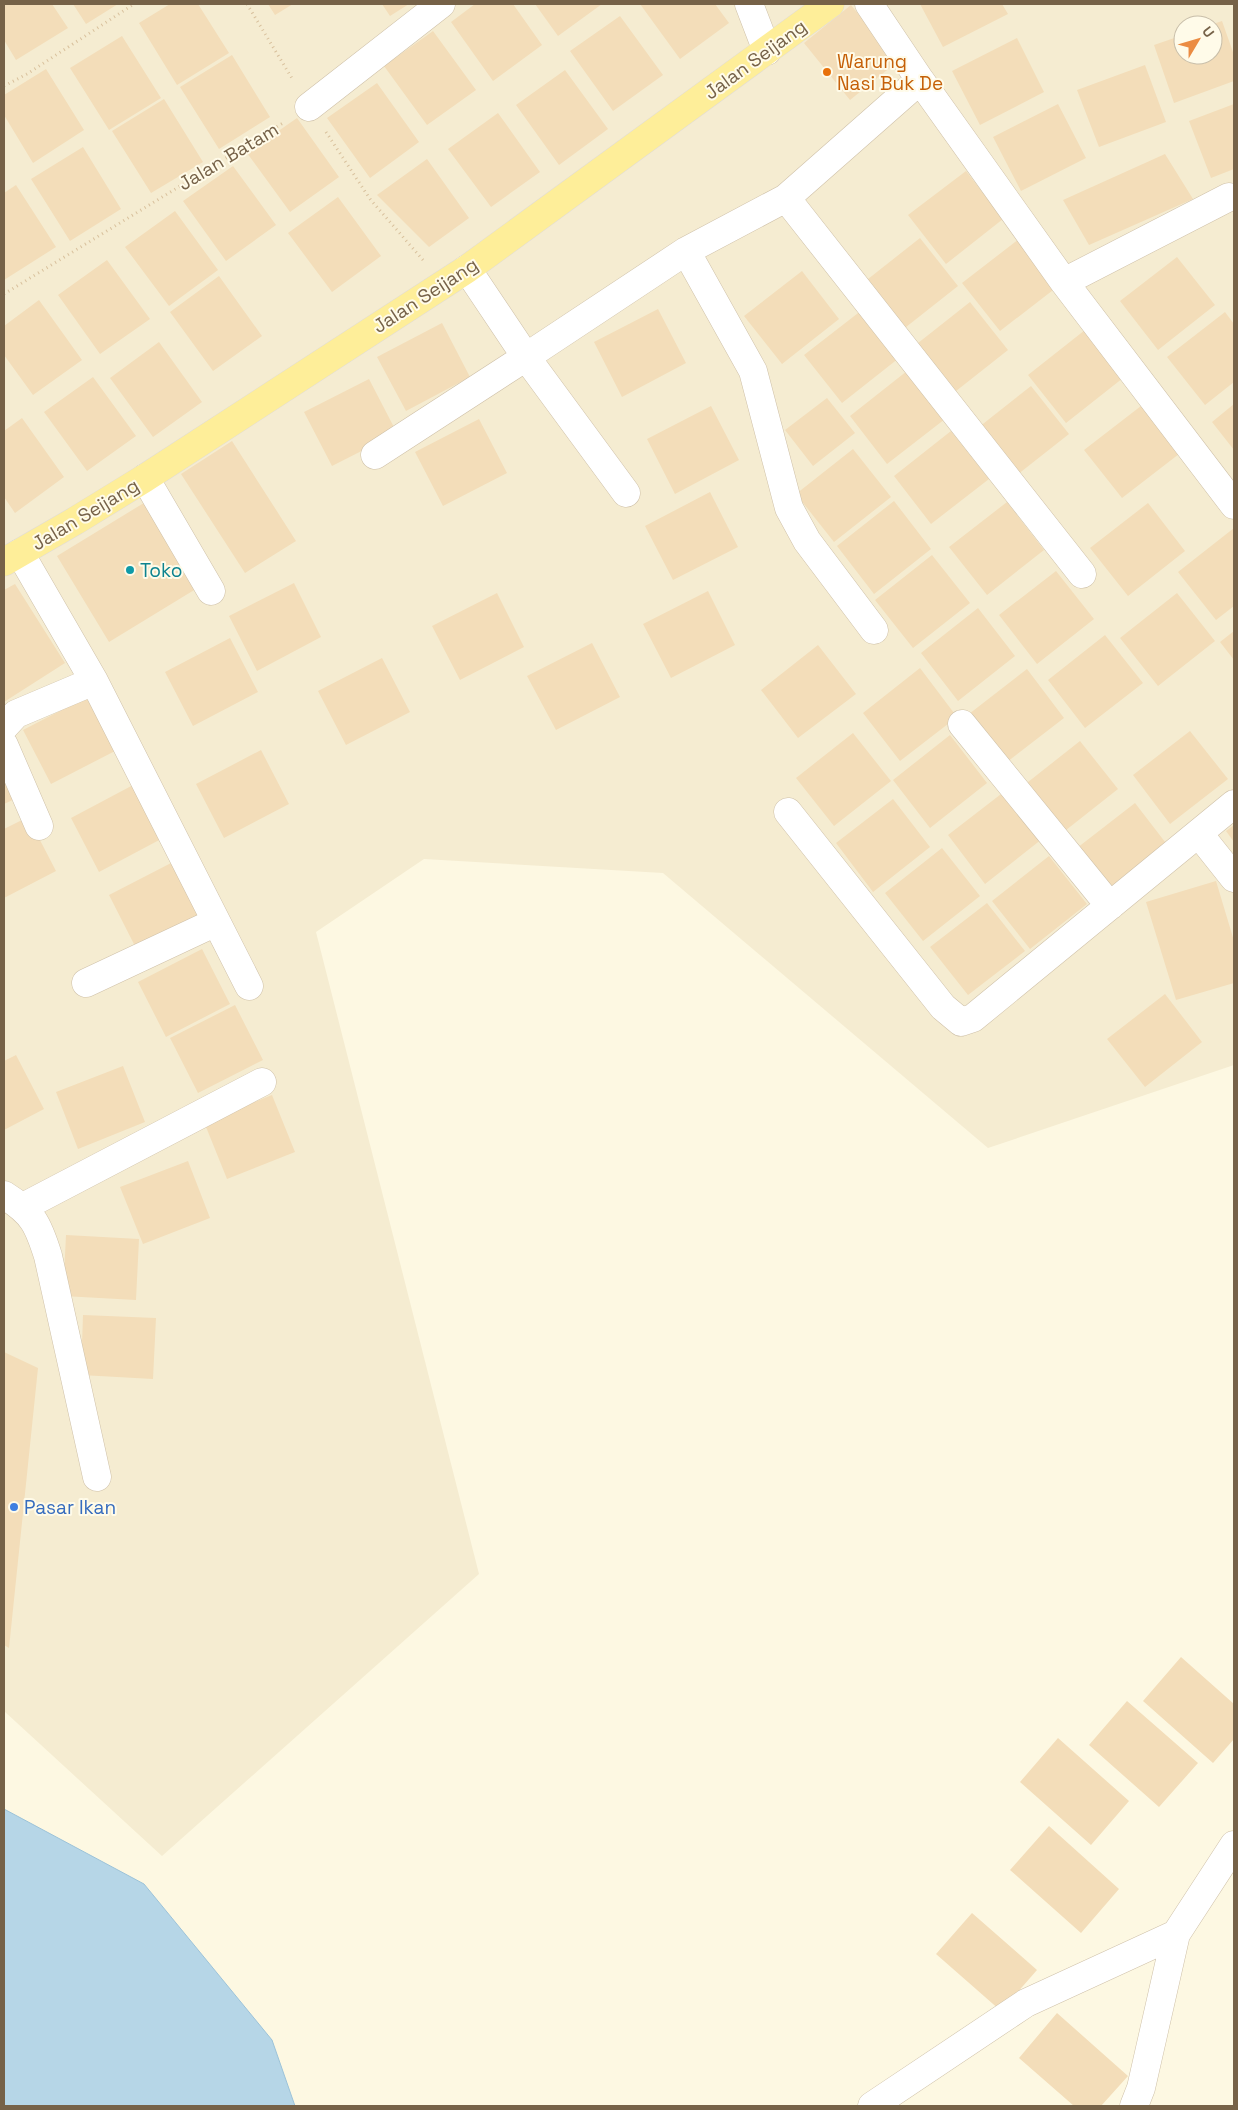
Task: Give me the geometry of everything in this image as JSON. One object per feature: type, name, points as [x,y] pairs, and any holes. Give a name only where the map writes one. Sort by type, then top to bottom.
[{"type":"main road","name":"Jalan Seijang","points":[[12,557],[145,478],[467,269],[830,4]]},
{"type":"street","points":[[309,107],[441,4]]},
{"type":"street","points":[[749,4],[767,51]]},
{"type":"street","points":[[869,4],[920,80],[1064,282],[1234,505]]},
{"type":"street","points":[[375,455],[686,251],[786,198],[920,80]]},
{"type":"street","points":[[1064,282],[1230,197]]},
{"type":"street","points":[[786,198],[1082,574]]},
{"type":"street","points":[[686,251],[753,372],[789,508],[807,541],[874,630]]},
{"type":"street","points":[[467,269],[526,357],[626,493]]},
{"type":"street","points":[[145,478],[211,591]]},
{"type":"street","points":[[12,557],[94,681],[249,986]]},
{"type":"street","points":[[4,727],[16,714],[94,681]]},
{"type":"street","points":[[962,724],[1110,906]]},
{"type":"street","points":[[4,745],[39,826]]},
{"type":"street","points":[[788,812],[942,1007],[961,1022],[973,1018],[1234,804]]},
{"type":"street","points":[[1199,834],[1234,878]]},
{"type":"street","points":[[86,983],[216,922]]},
{"type":"street","points":[[97,1477],[48,1256],[39,1227],[13,1201],[262,1082]]},
{"type":"street","points":[[1134,2106],[1141,2088],[1176,1934],[1234,1845]]},
{"type":"street","points":[[872,2106],[1026,2003],[1176,1934]]},
{"type":"path","points":[[4,86],[27,74],[134,4]]},
{"type":"path","points":[[247,4],[309,107],[370,198],[443,283]]},
{"type":"path","name":"Jalan Batam","points":[[4,294],[309,107]]},
{"type":"shaded area","points":[[4,4],[1234,4],[1234,1065],[988,1148],[663,873],[424,859],[316,932],[479,1574],[162,1856],[4,1711]]},
{"type":"water","points":[[4,1809],[144,1884],[272,2040],[295,2106],[4,2106]]},
{"type":"building","points":[[4,4],[52,4],[68,28],[16,60],[4,40]]},
{"type":"building","points":[[73,4],[118,4],[86,24]]},
{"type":"building","points":[[170,4],[198,4],[229,53],[177,85],[139,23]]},
{"type":"building","points":[[268,4],[293,4],[275,15]]},
{"type":"building","points":[[382,4],[409,4],[390,16]]},
{"type":"building","points":[[475,4],[513,4],[542,45],[493,81],[451,22]]},
{"type":"building","points":[[535,4],[602,4],[558,36]]},
{"type":"building","points":[[640,4],[715,4],[729,23],[680,59]]},
{"type":"building","points":[[920,4],[1002,4],[1008,14],[943,47]]},
{"type":"building","points":[[851,5],[897,62],[850,100],[804,43]]},
{"type":"building","points":[[620,16],[663,75],[613,111],[570,51]]},
{"type":"building","points":[[1223,24],[1234,55],[1234,81],[1174,103],[1154,45],[1173,38],[1173,65],[1223,65]]},
{"type":"building","points":[[433,31],[476,90],[427,125],[384,66]]},
{"type":"building","points":[[122,36],[161,98],[109,130],[70,68]]},
{"type":"building","points":[[1017,38],[1044,92],[980,125],[952,71]]},
{"type":"building","points":[[232,55],[270,117],[219,149],[180,87]]},
{"type":"building","points":[[1145,65],[1166,122],[1099,147],[1077,90]]},
{"type":"building","points":[[46,69],[84,130],[33,163],[4,115],[4,95]]},
{"type":"building","points":[[565,70],[608,129],[559,165],[516,105]]},
{"type":"building","points":[[377,83],[419,142],[370,178],[327,118]]},
{"type":"building","points":[[164,99],[203,162],[151,193],[112,131]]},
{"type":"building","points":[[1058,104],[1086,158],[1021,191],[993,137]]},
{"type":"building","points":[[1234,104],[1234,169],[1211,178],[1189,121]]},
{"type":"building","points":[[498,113],[540,172],[491,207],[448,149]]},
{"type":"building","points":[[297,118],[339,177],[290,212],[247,153]]},
{"type":"building","points":[[83,147],[121,209],[70,241],[31,179]]},
{"type":"building","points":[[1165,154],[1193,199],[1089,245],[1063,200]]},
{"type":"building","points":[[427,159],[469,218],[429,247],[377,195]]},
{"type":"building","points":[[233,166],[276,225],[226,261],[183,201]]},
{"type":"building","points":[[966,171],[1003,219],[946,264],[908,215]]},
{"type":"building","points":[[16,185],[56,247],[4,280],[4,193]]},
{"type":"building","points":[[338,197],[381,256],[332,292],[288,233]]},
{"type":"building","points":[[175,211],[218,270],[169,306],[125,247]]},
{"type":"building","points":[[920,238],[958,286],[901,331],[863,283]]},
{"type":"building","points":[[1019,239],[1057,287],[1000,331],[962,283]]},
{"type":"building","points":[[1177,257],[1215,305],[1158,350],[1120,301]]},
{"type":"building","points":[[107,260],[150,319],[100,354],[58,295]]},
{"type":"building","points":[[802,271],[839,319],[782,364],[744,316]]},
{"type":"building","points":[[219,276],[262,336],[213,371],[170,312]]},
{"type":"building","points":[[39,300],[82,360],[33,395],[4,355],[4,326]]},
{"type":"building","points":[[970,302],[1008,350],[951,395],[913,347]]},
{"type":"building","points":[[658,309],[686,363],[622,397],[594,342]]},
{"type":"building","points":[[862,310],[899,358],[842,403],[804,355]]},
{"type":"building","points":[[1225,312],[1234,324],[1234,382],[1205,405],[1167,357]]},
{"type":"building","points":[[442,323],[470,377],[406,411],[377,357]]},
{"type":"building","points":[[1085,330],[1123,378],[1066,423],[1028,375]]},
{"type":"building","points":[[159,342],[202,402],[153,437],[110,378]]},
{"type":"building","points":[[907,371],[945,419],[887,464],[850,416]]},
{"type":"building","points":[[93,377],[136,436],[87,471],[44,412]]},
{"type":"building","points":[[369,379],[397,433],[332,466],[304,412]]},
{"type":"building","points":[[1031,386],[1069,434],[1012,479],[974,431]]},
{"type":"building","points":[[827,398],[855,433],[813,466],[785,430]]},
{"type":"building","points":[[1234,404],[1234,450],[1212,422]]},
{"type":"building","points":[[711,406],[739,460],[675,494],[647,439]]},
{"type":"building","points":[[1141,406],[1179,454],[1122,498],[1084,450]]},
{"type":"building","points":[[22,418],[64,477],[15,513],[4,497],[4,431]]},
{"type":"building","points":[[479,419],[507,473],[443,506],[415,452]]},
{"type":"building","points":[[951,431],[989,479],[931,524],[894,476]]},
{"type":"building","name":"Toko","points":[[232,441],[296,541],[245,573],[181,474]]},
{"type":"building","points":[[853,449],[891,497],[834,542],[796,494]]},
{"type":"building","points":[[710,492],[738,547],[673,580],[645,526]]},
{"type":"building","name":"Toko","points":[[152,498],[204,584],[109,642],[57,556]]},
{"type":"building","points":[[894,501],[931,549],[874,594],[837,546]]},
{"type":"building","points":[[1007,502],[1044,550],[987,595],[949,547]]},
{"type":"building","points":[[1148,503],[1185,551],[1128,596],[1090,548]]},
{"type":"building","points":[[1234,528],[1234,606],[1216,620],[1178,572]]},
{"type":"building","points":[[932,555],[970,603],[913,648],[875,600]]},
{"type":"building","points":[[1056,571],[1094,619],[1037,664],[999,615]]},
{"type":"building","points":[[294,583],[321,637],[257,671],[229,616]]},
{"type":"building","points":[[15,584],[65,663],[4,702],[4,590]]},
{"type":"building","points":[[708,591],[735,645],[671,678],[643,624]]},
{"type":"building","points":[[497,593],[524,647],[460,680],[432,626]]},
{"type":"building","points":[[1177,593],[1215,641],[1158,686],[1120,638]]},
{"type":"building","points":[[978,608],[1015,656],[958,701],[921,653]]},
{"type":"building","points":[[1234,631],[1234,660],[1220,642]]},
{"type":"building","points":[[1105,635],[1143,683],[1085,728],[1048,680]]},
{"type":"building","points":[[230,638],[258,692],[193,726],[165,672]]},
{"type":"building","points":[[592,643],[620,697],[556,730],[527,676]]},
{"type":"building","points":[[818,645],[856,694],[798,738],[761,690]]},
{"type":"building","points":[[382,658],[410,712],[346,745],[318,691]]},
{"type":"building","points":[[920,668],[957,717],[900,761],[863,713]]},
{"type":"building","points":[[1027,669],[1064,718],[1007,762],[969,714]]},
{"type":"building","points":[[87,697],[115,751],[51,784],[23,730]]},
{"type":"building","points":[[1190,731],[1228,779],[1170,824],[1133,775]]},
{"type":"building","points":[[853,733],[891,781],[834,826],[796,778]]},
{"type":"building","points":[[950,735],[987,783],[930,828],[893,780]]},
{"type":"building","points":[[1080,741],[1118,789],[1061,834],[1023,786]]},
{"type":"building","points":[[261,750],[289,804],[224,838],[196,784]]},
{"type":"building","points":[[4,773],[17,798],[4,804]]},
{"type":"building","points":[[135,784],[163,838],[99,872],[71,818]]},
{"type":"building","points":[[1005,791],[1042,839],[985,884],[948,835]]},
{"type":"building","points":[[893,799],[930,847],[873,892],[836,843]]},
{"type":"building","points":[[1135,803],[1172,851],[1115,896],[1077,848]]},
{"type":"building","points":[[28,817],[56,871],[4,898],[4,829]]},
{"type":"building","points":[[1234,825],[1234,842],[1226,831]]},
{"type":"building","points":[[942,848],[980,896],[923,941],[885,893]]},
{"type":"building","points":[[1049,856],[1087,904],[1030,949],[992,901]]},
{"type":"building","points":[[173,862],[202,916],[137,950],[109,895]]},
{"type":"building","points":[[1216,881],[1234,941],[1234,983],[1176,1000],[1146,902]]},
{"type":"building","points":[[987,903],[1025,951],[968,995],[930,947]]},
{"type":"building","points":[[202,949],[230,1004],[166,1037],[138,982]]},
{"type":"building","points":[[1165,994],[1202,1042],[1145,1087],[1107,1039]]},
{"type":"building","points":[[235,1005],[263,1060],[198,1093],[170,1038]]},
{"type":"building","points":[[16,1055],[44,1109],[4,1130],[4,1061]]},
{"type":"building","points":[[123,1066],[145,1122],[78,1149],[56,1092]]},
{"type":"building","points":[[272,1095],[295,1152],[227,1179],[204,1122]]},
{"type":"building","points":[[188,1161],[210,1218],[143,1244],[120,1187]]},
{"type":"building","points":[[66,1235],[139,1239],[136,1300],[63,1296]]},
{"type":"building","points":[[83,1315],[156,1318],[153,1379],[81,1375]]},
{"type":"building","name":"Pasar Ikan","points":[[4,1352],[38,1368],[9,1648],[4,1645]]},
{"type":"building","points":[[1181,1657],[1234,1704],[1234,1739],[1213,1763],[1143,1701]]},
{"type":"building","points":[[1127,1701],[1198,1763],[1159,1807],[1089,1745]]},
{"type":"building","points":[[1058,1738],[1129,1801],[1091,1845],[1020,1782]]},
{"type":"building","points":[[1049,1826],[1119,1889],[1081,1933],[1010,1870]]},
{"type":"building","points":[[972,1913],[1037,1970],[1001,2011],[936,1954]]},
{"type":"building","points":[[1057,2013],[1128,2076],[1101,2106],[1074,2106],[1019,2058]]},
{"type":"place","name":"Warung Nasi Buk De","points":[[827,72]]},
{"type":"place","name":"Toko","points":[[130,570]]},
{"type":"place","name":"Pasar Ikan","points":[[14,1507]]}]
